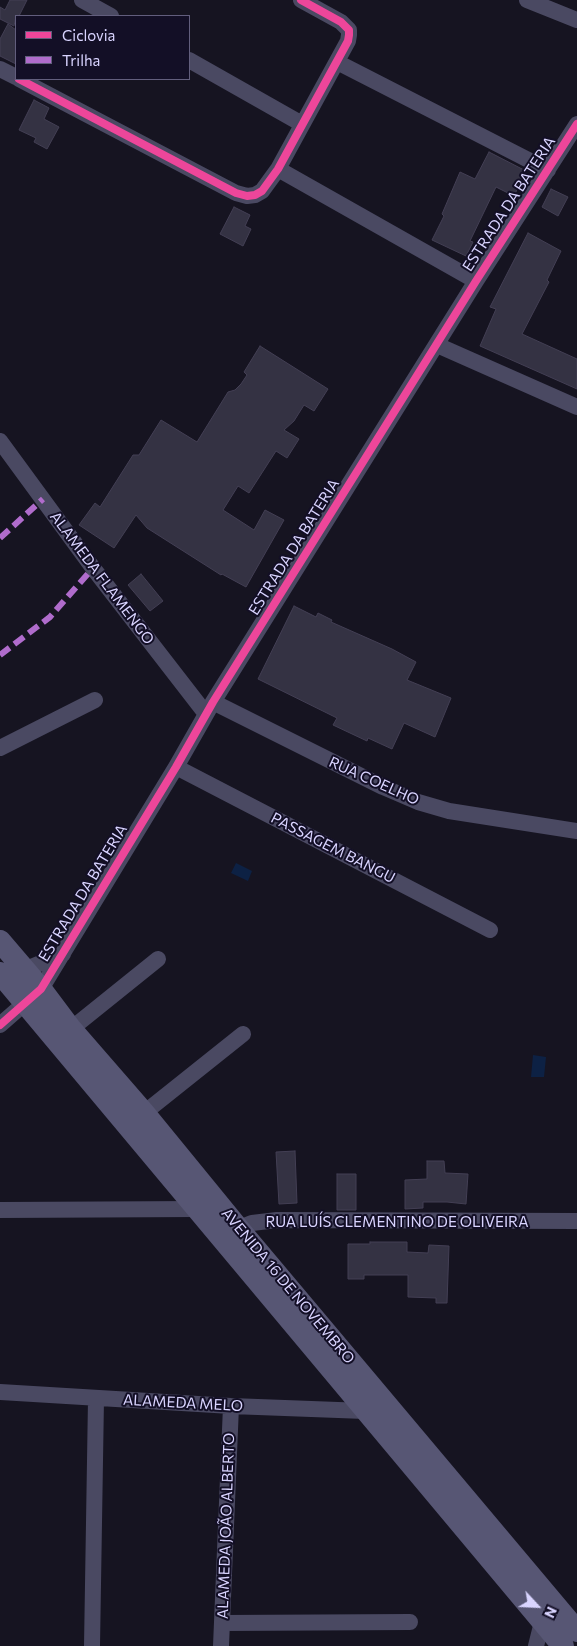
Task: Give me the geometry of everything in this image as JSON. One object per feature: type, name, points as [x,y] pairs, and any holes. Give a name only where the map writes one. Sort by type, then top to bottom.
[{"type":"main road","name":"AVENIDA 16 DE NOVEMBRO","points":[[0,941],[11,975],[71,1029],[144,1113],[229,1232],[365,1411],[563,1646]]},
{"type":"main road","name":"AVENIDA 16 DE NOVEMBRO","points":[[33,996],[198,1209],[229,1232],[577,1631]]},
{"type":"street","points":[[27,80],[49,85],[236,194],[255,195],[262,191],[278,169],[348,42],[349,30],[341,22],[302,0]]},
{"type":"street","points":[[527,0],[577,20]]},
{"type":"street","points":[[89,6],[109,15]]},
{"type":"street","points":[[190,61],[302,124]]},
{"type":"street","points":[[337,62],[548,170]]},
{"type":"street","points":[[0,69],[15,76]]},
{"type":"street","name":"ESTRADA DA BATERIA","points":[[0,1025],[33,996],[63,954],[176,767],[209,708],[476,281],[577,124]]},
{"type":"street","points":[[278,169],[476,281]]},
{"type":"street","points":[[437,345],[577,407]]},
{"type":"street","name":"ALAMEDA FLAMENGO","points":[[0,441],[93,568],[209,708]]},
{"type":"street","points":[[0,748],[95,700]]},
{"type":"street","name":"RUA COELHO","points":[[209,708],[383,788],[418,802],[449,810],[577,831]]},
{"type":"street","name":"PASSAGEM BANGU","points":[[176,767],[490,930]]},
{"type":"street","name":"ESTRADA DA BATERIA","points":[[11,975],[63,954]]},
{"type":"street","points":[[71,1029],[158,959]]},
{"type":"street","points":[[144,1113],[243,1034]]},
{"type":"street","points":[[0,1210],[198,1209]]},
{"type":"street","name":"RUA LUÍS CLEMENTINO DE OLIVEIRA","points":[[229,1232],[252,1223],[277,1220],[577,1221]]},
{"type":"street","name":"ALAMEDA MELO","points":[[0,1392],[96,1399],[365,1411]]},
{"type":"street","points":[[92,1646],[96,1399]]},
{"type":"street","name":"ALAMEDA JOÃO ALBERTO","points":[[221,1646],[231,1406]]},
{"type":"street","points":[[222,1623],[410,1622]]},
{"type":"street","points":[[536,1646],[542,1622]]},
{"type":"water","points":[[236,863],[252,871],[248,881],[231,873]]},
{"type":"water","points":[[533,1055],[546,1057],[544,1077],[531,1077]]},
{"type":"building","points":[[10,0],[27,0],[20,15],[15,15],[14,26],[0,19],[0,7],[5,10]]},
{"type":"building","points":[[8,24],[15,29],[15,64],[0,56],[0,39]]},
{"type":"building","points":[[34,100],[49,108],[44,119],[59,127],[47,149],[34,142],[36,138],[19,130]]},
{"type":"building","points":[[489,152],[526,171],[514,196],[496,187],[470,241],[473,242],[466,256],[432,240],[444,216],[442,214],[460,172],[475,179]]},
{"type":"building","points":[[551,189],[568,197],[558,216],[542,207]]},
{"type":"building","points":[[234,207],[250,215],[245,226],[251,229],[243,246],[220,234]]},
{"type":"building","points":[[528,233],[561,251],[547,280],[549,282],[522,334],[577,359],[577,389],[480,346],[496,309],[490,307]]},
{"type":"building","points":[[260,346],[328,389],[314,411],[304,405],[294,421],[284,430],[299,439],[287,458],[276,451],[249,493],[238,486],[223,510],[254,530],[265,510],[284,520],[246,587],[221,575],[147,528],[136,515],[114,548],[79,525],[95,503],[100,507],[133,455],[139,455],[161,420],[197,442],[228,392],[235,390],[247,375],[244,372]]},
{"type":"building","points":[[141,574],[163,601],[150,611],[128,585]]},
{"type":"building","points":[[294,606],[316,617],[318,613],[332,620],[331,622],[392,649],[416,662],[407,680],[451,698],[435,737],[404,723],[392,749],[368,738],[367,741],[333,725],[337,718],[258,679]]},
{"type":"building","points":[[295,1151],[297,1203],[279,1204],[276,1152]]},
{"type":"building","points":[[427,1161],[444,1161],[445,1173],[468,1174],[466,1204],[423,1202],[423,1208],[405,1209],[405,1180],[427,1179]]},
{"type":"building","points":[[337,1174],[356,1174],[356,1210],[337,1210]]},
{"type":"building","points":[[370,1242],[407,1242],[407,1252],[428,1253],[429,1245],[449,1246],[447,1303],[436,1303],[436,1298],[408,1297],[408,1275],[364,1275],[364,1279],[348,1279],[348,1244],[370,1244]]},
{"type":"marked path","points":[[0,538],[43,499]]},
{"type":"marked path","points":[[0,655],[50,617],[93,568]]},
{"type":"cycle path","points":[[21,80],[236,193],[247,196],[255,195],[262,191],[278,169],[348,41],[349,30],[341,22],[301,0]]},
{"type":"cycle path","points":[[0,1025],[41,989],[176,767],[213,702],[476,281],[577,124]]}]
